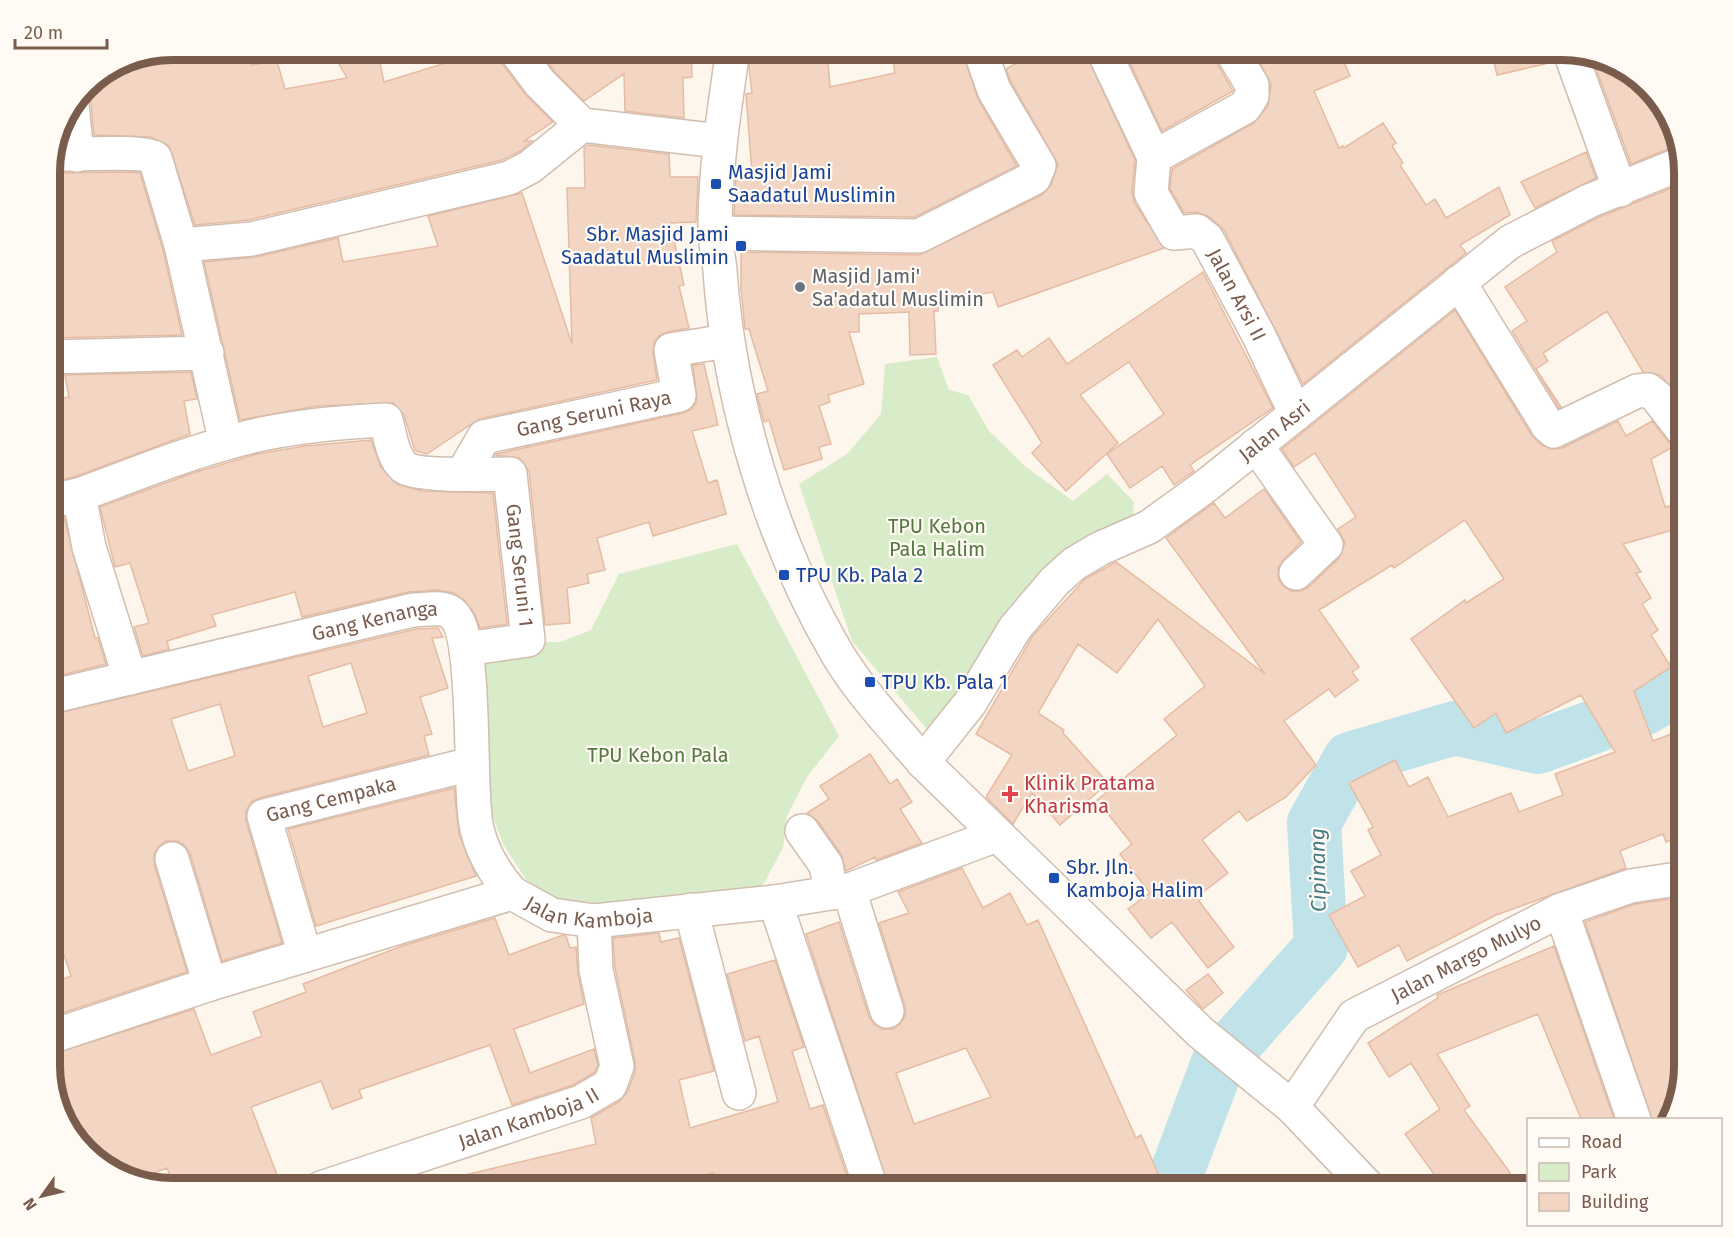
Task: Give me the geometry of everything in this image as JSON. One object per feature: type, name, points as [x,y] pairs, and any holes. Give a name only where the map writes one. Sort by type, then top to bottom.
[{"type":"street","points":[[523,60],[540,83],[582,125],[720,141]]},
{"type":"street","points":[[732,60],[720,141],[715,232],[734,381],[773,517],[800,585],[839,657],[922,762],[1200,1032],[1286,1101],[1359,1178]]},
{"type":"street","points":[[715,232],[919,236],[1034,178],[1039,166],[994,90],[984,60]]},
{"type":"street","points":[[1108,60],[1154,157],[1245,107],[1249,102],[1252,86],[1238,60]]},
{"type":"street","points":[[1573,61],[1620,190]]},
{"type":"street","points":[[181,245],[252,239],[509,178],[530,167],[582,125]]},
{"type":"street","points":[[68,131],[65,154],[153,156],[181,245],[226,443]]},
{"type":"street","name":"Jalan Arsi II","points":[[1154,157],[1150,188],[1152,196],[1174,232],[1197,231],[1207,239],[1237,300],[1258,334],[1296,414]]},
{"type":"street","name":"Jalan Asri","points":[[922,762],[970,703],[1015,628],[1055,581],[1074,564],[1099,549],[1149,527],[1296,414],[1510,242],[1589,201],[1674,167]]},
{"type":"street","points":[[1459,282],[1548,426],[1554,431],[1637,391],[1648,390],[1657,397],[1674,419]]},
{"type":"street","name":"Gang Seruni Raya","points":[[463,473],[484,437],[679,395],[671,350],[727,340]]},
{"type":"street","points":[[60,357],[207,353]]},
{"type":"street","points":[[130,678],[89,547],[64,498],[255,435],[340,423],[386,420],[393,446],[406,469],[417,472],[463,473]]},
{"type":"street","points":[[1256,445],[1326,545],[1296,573]]},
{"type":"street","name":"Gang Seruni 1","points":[[463,473],[510,474],[528,640],[466,649]]},
{"type":"street","name":"Gang Kenanga","points":[[60,695],[413,610],[433,609],[450,612],[456,619],[466,649],[471,686],[471,764],[474,812],[481,844],[499,878],[512,893]]},
{"type":"street","name":"Gang Cempaka","points":[[305,955],[264,816],[471,764]]},
{"type":"street","points":[[802,831],[826,865],[840,892],[887,1011]]},
{"type":"street","name":"Jalan Kamboja","points":[[60,1034],[210,984],[512,893],[552,915],[574,920],[594,921],[775,902],[840,892],[997,835]]},
{"type":"street","points":[[172,859],[210,984]]},
{"type":"street","name":"Jalan Margo Mulyo","points":[[1286,1101],[1354,1016],[1560,910],[1631,886],[1674,880]]},
{"type":"street","points":[[775,902],[868,1178]]},
{"type":"street","points":[[691,910],[739,1093]]},
{"type":"street","points":[[1560,910],[1634,1118]]},
{"type":"street","name":"Jalan Kamboja II","points":[[351,1178],[581,1102],[610,1085],[617,1065],[596,970],[594,921]]},
{"type":"green space","name":"TPU Kebon Pala Halim","points":[[937,357],[949,390],[968,395],[989,431],[1026,467],[1073,501],[1107,474],[1134,502],[1133,516],[1061,564],[937,741],[852,641],[799,484],[847,454],[881,414],[885,364]]},
{"type":"green space","name":"TPU Kebon Pala","points":[[737,544],[839,736],[807,777],[787,816],[783,848],[762,887],[607,905],[564,905],[527,881],[503,844],[488,804],[473,654],[534,642],[560,642],[591,630],[619,574]]},
{"type":"building","points":[[251,60],[252,65],[277,61],[285,89],[347,78],[337,60],[379,60],[384,82],[456,60],[500,60],[525,94],[553,122],[524,141],[532,141],[520,151],[502,160],[249,220],[195,225],[169,146],[151,137],[94,135],[91,103],[88,98],[116,75],[157,61]]},
{"type":"building","points":[[546,60],[691,60],[692,77],[683,78],[684,118],[625,111],[624,74],[584,101]]},
{"type":"building","points":[[750,60],[828,60],[830,87],[895,73],[893,60],[965,60],[978,99],[1017,166],[915,217],[734,215],[736,174],[752,173],[746,94],[752,93]]},
{"type":"building","points":[[1022,60],[1089,60],[1135,160],[1132,191],[1134,202],[1164,248],[998,307],[993,292],[938,302],[938,311],[934,311],[936,354],[910,355],[909,312],[859,314],[859,332],[849,332],[864,384],[828,395],[830,402],[819,406],[831,444],[819,447],[822,459],[784,470],[769,420],[764,422],[757,394],[768,391],[749,329],[745,329],[741,288],[741,252],[919,255],[1042,195],[1051,185],[1058,164],[1011,82],[1006,69]]},
{"type":"building","points":[[1129,60],[1215,60],[1233,91],[1162,131]]},
{"type":"building","points":[[1258,60],[1343,60],[1350,76],[1314,91],[1339,148],[1343,146],[1344,148],[1383,123],[1396,143],[1392,146],[1403,163],[1400,165],[1426,205],[1435,199],[1446,218],[1499,187],[1510,215],[1460,245],[1466,253],[1303,384],[1224,230],[1208,216],[1196,212],[1184,213],[1170,189],[1172,169],[1254,123],[1268,106],[1271,84]]},
{"type":"building","points":[[1493,60],[1554,60],[1554,62],[1497,75]]},
{"type":"building","points":[[1595,65],[1624,79],[1641,93],[1659,116],[1665,129],[1671,148],[1631,164]]},
{"type":"building","points":[[588,145],[669,154],[670,177],[698,177],[696,222],[670,223],[684,285],[679,286],[689,328],[667,332],[659,336],[654,343],[653,353],[657,380],[479,419],[427,454],[415,451],[404,415],[393,403],[317,406],[240,420],[204,262],[256,257],[338,238],[343,262],[438,246],[428,216],[522,193],[572,344],[567,188],[585,188],[584,148]]},
{"type":"building","points":[[1586,152],[1596,178],[1535,208],[1521,182]]},
{"type":"building","points":[[60,173],[140,173],[163,250],[182,335],[60,338]]},
{"type":"building","points":[[1674,187],[1674,323],[1670,325],[1674,332],[1674,391],[1660,375],[1643,372],[1607,311],[1543,353],[1548,361],[1536,369],[1561,407],[1559,408],[1512,331],[1527,321],[1505,287],[1557,252],[1552,241],[1597,218]]},
{"type":"building","points":[[1203,272],[1273,408],[1190,465],[1194,471],[1174,485],[1162,466],[1130,488],[1107,454],[1164,414],[1129,362],[1080,395],[1118,443],[1066,491],[1032,453],[1042,443],[993,365],[1017,350],[1022,357],[1049,338],[1067,364]]},
{"type":"building","points":[[1455,310],[1532,436],[1542,445],[1551,449],[1562,448],[1618,421],[1626,436],[1652,421],[1673,447],[1651,459],[1665,507],[1674,505],[1674,530],[1623,544],[1641,572],[1636,573],[1651,598],[1642,604],[1658,630],[1651,635],[1671,667],[1634,691],[1653,741],[1674,733],[1674,772],[1672,773],[1674,778],[1674,839],[1666,842],[1663,834],[1620,851],[1626,868],[1496,915],[1407,961],[1399,945],[1358,967],[1329,915],[1365,896],[1351,871],[1381,855],[1368,830],[1373,827],[1349,783],[1395,760],[1409,787],[1428,777],[1448,817],[1511,793],[1519,812],[1563,795],[1555,774],[1615,752],[1581,695],[1506,733],[1496,713],[1474,728],[1411,639],[1465,600],[1466,603],[1504,579],[1465,520],[1394,568],[1392,565],[1319,610],[1359,667],[1352,672],[1358,680],[1335,697],[1329,689],[1284,721],[1316,765],[1286,797],[1247,821],[1239,811],[1202,840],[1228,873],[1199,895],[1202,898],[1199,901],[1234,947],[1208,968],[1172,922],[1151,938],[1128,909],[1150,893],[1120,854],[1132,844],[1097,800],[1177,735],[1164,719],[1205,686],[1158,619],[1117,673],[1078,644],[1038,713],[1064,730],[1063,733],[1108,783],[1060,825],[1032,793],[1013,824],[986,797],[1012,755],[976,734],[1032,637],[1085,579],[1116,562],[1265,674],[1166,538],[1214,503],[1225,518],[1264,489],[1301,542],[1283,560],[1278,568],[1278,578],[1283,586],[1291,591],[1301,591],[1309,587],[1339,558],[1345,543],[1338,529],[1356,517],[1315,453],[1294,467],[1282,449]]},
{"type":"building","points":[[704,364],[718,425],[692,431],[708,483],[717,480],[726,514],[653,536],[649,522],[597,538],[605,570],[587,574],[589,583],[567,588],[570,623],[545,625],[529,471],[519,458],[495,455],[683,413],[692,409],[697,401],[693,365]]},
{"type":"building","points":[[191,372],[197,399],[184,401],[190,434],[74,477],[60,480],[60,399],[69,397],[65,375]]},
{"type":"building","points":[[371,440],[381,467],[397,484],[422,491],[493,493],[507,624],[480,628],[475,614],[465,601],[454,593],[437,590],[409,592],[302,617],[295,592],[212,615],[216,626],[167,641],[169,649],[143,656],[134,627],[149,623],[130,563],[115,567],[100,507],[193,473],[257,454],[305,446]]},
{"type":"building","points":[[64,517],[95,638],[98,638],[106,664],[60,676],[60,518]]},
{"type":"building","points":[[438,628],[443,637],[432,638],[448,688],[420,697],[432,734],[424,736],[429,755],[259,798],[251,802],[246,811],[246,821],[282,943],[222,961],[190,853],[184,845],[177,841],[166,841],[154,854],[154,864],[187,972],[60,1014],[60,980],[71,976],[60,943],[60,713],[416,629]],"holes":[[[351,663],[367,713],[323,727],[308,676]],[[220,704],[235,756],[188,771],[171,719]]]},
{"type":"building","points":[[870,754],[890,784],[897,779],[912,802],[900,809],[922,843],[876,860],[875,857],[846,871],[841,854],[817,820],[807,813],[829,799],[820,786]]},
{"type":"building","points":[[454,788],[459,834],[476,876],[316,926],[288,829]]},
{"type":"building","points":[[962,868],[983,908],[1010,893],[1027,925],[1038,920],[1136,1138],[1141,1135],[1160,1178],[886,1178],[806,934],[839,922],[869,1017],[882,1029],[893,1029],[905,1016],[905,1006],[879,923],[909,913],[898,892]],"holes":[[[966,1048],[991,1097],[914,1124],[896,1073]]]},
{"type":"building","points":[[1674,898],[1674,1066],[1670,1095],[1661,1118],[1652,1118],[1585,922],[1635,904]]},
{"type":"building","points":[[495,918],[509,955],[563,935],[566,936],[570,948],[576,947],[584,1004],[514,1029],[530,1073],[594,1049],[598,1065],[595,1072],[573,1085],[512,1105],[490,1045],[359,1090],[362,1098],[332,1109],[321,1081],[251,1107],[278,1178],[171,1178],[167,1168],[148,1175],[136,1172],[104,1155],[83,1134],[72,1116],[61,1081],[60,1052],[194,1009],[211,1055],[262,1036],[253,1012],[306,992],[303,984],[402,946]]},
{"type":"building","points":[[659,933],[661,942],[679,938],[714,1071],[679,1080],[690,1128],[778,1102],[759,1036],[745,1041],[727,974],[775,960],[804,1047],[792,1051],[810,1109],[823,1105],[848,1178],[716,1178],[714,1173],[692,1178],[452,1178],[596,1144],[591,1118],[620,1101],[628,1091],[635,1072],[635,1062],[615,968],[613,938]]},
{"type":"building","points":[[1554,946],[1614,1118],[1581,1118],[1538,1014],[1437,1054],[1470,1106],[1464,1110],[1512,1178],[1437,1178],[1405,1134],[1440,1109],[1411,1063],[1389,1077],[1368,1043],[1438,998],[1437,995]]},
{"type":"building","points":[[1208,974],[1223,993],[1203,1009],[1186,990]]},
{"type":"waterway","name":"Cipinang","points":[[1175,1178],[1218,1063],[1321,947],[1314,823],[1350,759],[1455,728],[1538,747],[1645,708],[1674,691]]},
{"type":"place","name":"Masjid Jami Saadatul Muslimin","points":[[716,184]]},
{"type":"place","name":"Sbr. Masjid Jami Saadatul Muslimin","points":[[741,246]]},
{"type":"place","name":"Masjid Jami' Sa'adatul Muslimin","points":[[800,287]]},
{"type":"place","name":"TPU Kb. Pala 2","points":[[784,575]]},
{"type":"place","name":"TPU Kb. Pala 1","points":[[870,682]]},
{"type":"place","name":"Klinik Pratama Kharisma","points":[[1010,794]]},
{"type":"place","name":"Sbr. Jln. Kamboja Halim","points":[[1054,878]]}]
